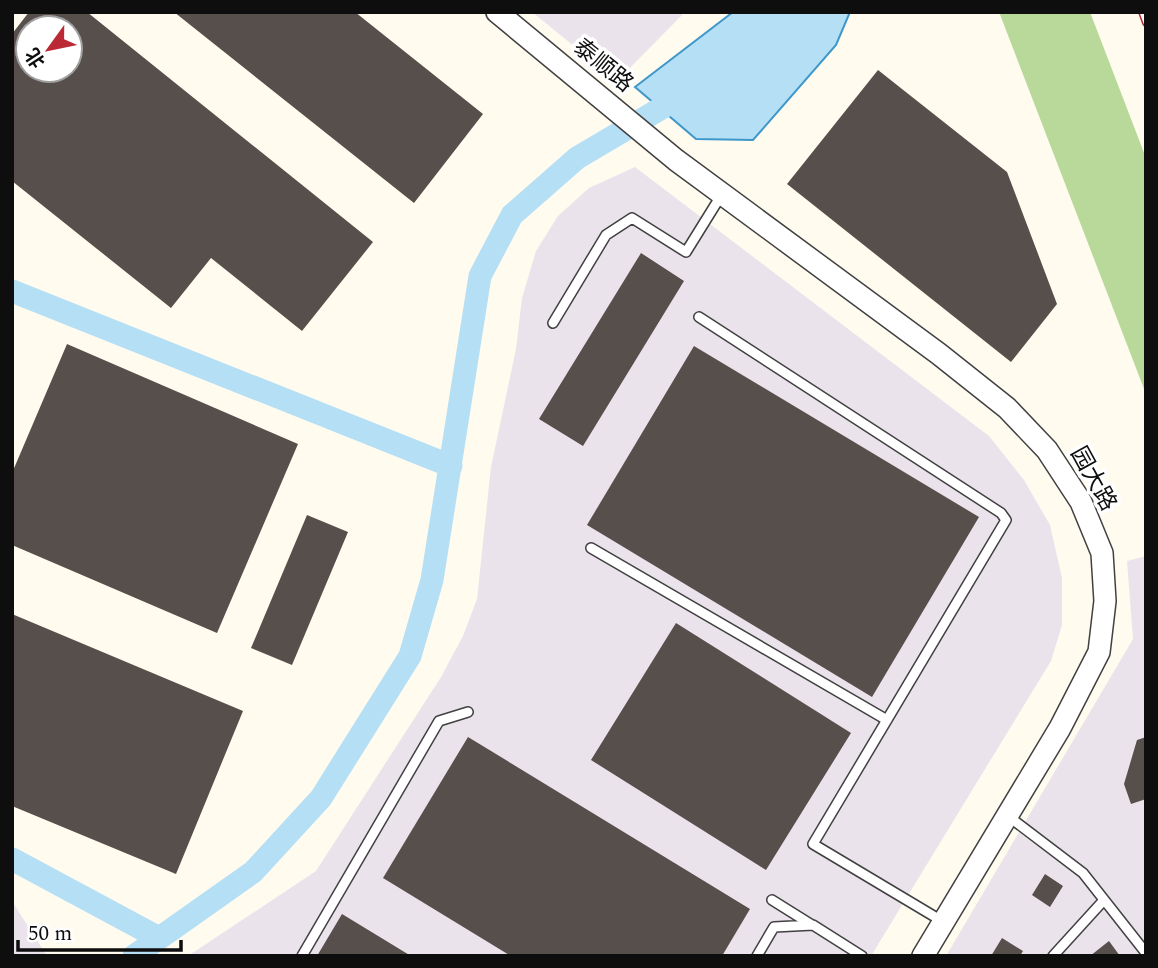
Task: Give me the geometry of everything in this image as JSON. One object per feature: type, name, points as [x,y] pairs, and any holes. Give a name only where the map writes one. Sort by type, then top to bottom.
[{"type":"street","name":"泰顺路","points":[[497,12],[676,160]]},
{"type":"street","name":"园大路","points":[[676,160],[939,354],[1007,408],[1047,450],[1081,502],[1102,553],[1105,601],[1099,652],[1060,728],[923,956]]},
{"type":"lane","points":[[553,323],[606,235],[632,218],[686,252],[722,194]]},
{"type":"lane","points":[[699,317],[1001,513],[1006,520],[813,844],[944,922]]},
{"type":"lane","points":[[591,548],[887,720]]},
{"type":"lane","points":[[302,956],[439,721],[468,712]]},
{"type":"lane","points":[[1007,816],[1083,873],[1146,953]]},
{"type":"lane","points":[[772,900],[862,956]]},
{"type":"lane","points":[[1053,956],[1104,900]]},
{"type":"lane","points":[[757,956],[774,927],[813,925]]},
{"type":"shaded area","points":[[532,12],[685,12],[617,81]]},
{"type":"shaded area","points":[[635,167],[989,436],[1024,480],[1050,525],[1062,578],[1062,625],[1051,661],[871,956],[188,956],[316,871],[441,677],[463,636],[477,599],[491,467],[516,349],[522,298],[536,251],[558,216],[589,188]]},
{"type":"shaded area","points":[[1146,556],[1146,956],[946,956],[1133,639],[1127,561]]},
{"type":"shaded area","points":[[12,901],[47,956],[12,956]]},
{"type":"green space","points":[[999,12],[1090,12],[1146,158],[1146,394]]},
{"type":"water","points":[[733,12],[850,12],[836,45],[753,140],[696,139],[635,87]]},
{"type":"building","points":[[87,12],[373,242],[302,331],[211,258],[171,308],[12,181],[12,34],[14,31],[14,84],[84,84],[84,14],[27,14]]},
{"type":"building","points":[[174,12],[355,12],[483,114],[414,203]]},
{"type":"building","points":[[878,70],[1007,172],[1057,304],[1011,362],[787,184]]},
{"type":"building","points":[[641,253],[684,281],[583,446],[539,419]]},
{"type":"building","points":[[67,344],[298,444],[217,633],[12,545],[12,473]]},
{"type":"building","points":[[694,346],[979,517],[872,697],[587,525]]},
{"type":"building","points":[[307,515],[348,532],[292,665],[251,648]]},
{"type":"building","points":[[12,614],[243,711],[176,874],[12,806]]},
{"type":"building","points":[[676,623],[851,733],[766,870],[591,760]]},
{"type":"building","points":[[468,737],[750,909],[722,956],[511,956],[383,878]]},
{"type":"building","points":[[1146,737],[1146,799],[1131,804],[1124,784],[1137,740]]},
{"type":"building","points":[[1045,874],[1063,886],[1050,907],[1032,895]]},
{"type":"building","points":[[342,914],[411,956],[317,956]]},
{"type":"building","points":[[1002,938],[1023,951],[1020,956],[991,956]]},
{"type":"building","points":[[1109,941],[1120,956],[1090,956]]},
{"type":"waterway","points":[[134,956],[253,872],[321,798],[410,656],[432,580],[480,276],[512,215],[577,158],[687,93]]},
{"type":"waterway","points":[[12,291],[451,466]]},
{"type":"waterway","points":[[12,859],[159,938]]},
{"type":"railway","points":[[1142,12],[1146,23]]}]
